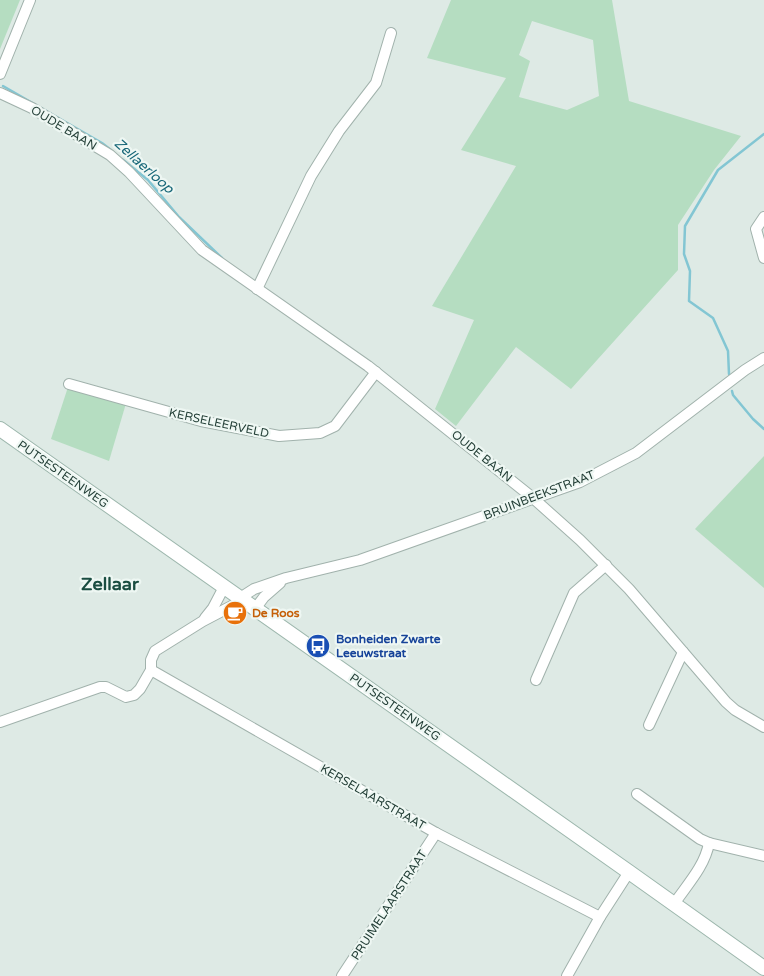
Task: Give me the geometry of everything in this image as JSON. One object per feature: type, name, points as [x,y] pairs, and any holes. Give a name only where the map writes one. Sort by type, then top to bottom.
[{"type":"main road","name":"PUTSESTEENWEG","points":[[0,430],[764,968]]},
{"type":"street","points":[[0,74],[30,0]]},
{"type":"street","points":[[257,289],[311,176],[339,131],[376,83],[391,33]]},
{"type":"street","name":"OUDE BAAN","points":[[0,92],[32,108],[110,155],[129,172],[202,250],[376,372],[436,418],[533,498],[606,564],[726,702],[735,710],[764,727]]},
{"type":"street","points":[[764,217],[756,229],[764,258]]},
{"type":"street","name":"BRUINBEEKSTRAAT","points":[[202,621],[241,599],[254,589],[286,578],[360,560],[580,482],[636,453],[745,370],[764,358]]},
{"type":"street","name":"KERSELEERVELD","points":[[69,384],[201,420],[279,436],[320,433],[335,426],[376,372]]},
{"type":"street","points":[[536,680],[574,594],[606,564]]},
{"type":"street","name":"BRUINBEEKSTRAAT","points":[[255,609],[271,590],[286,578]]},
{"type":"street","points":[[0,722],[100,687],[106,687],[126,696],[134,695],[140,689],[151,670],[151,660],[156,651],[202,621],[213,608],[224,587]]},
{"type":"street","points":[[649,725],[683,652]]},
{"type":"street","name":"KERSELAARSTRAAT","points":[[151,670],[436,833],[600,917]]},
{"type":"street","points":[[637,794],[700,839],[709,843],[764,856]]},
{"type":"street","name":"PRUIMELAARSTRAAT","points":[[342,976],[436,833]]},
{"type":"street","points":[[674,904],[700,867],[707,854],[709,843]]},
{"type":"street","points":[[567,976],[600,917],[629,872]]},
{"type":"green space","points":[[0,0],[20,0],[0,49]]},
{"type":"green space","points":[[451,0],[612,0],[629,101],[741,136],[714,170],[678,225],[678,270],[571,389],[516,347],[456,426],[435,409],[474,320],[432,306],[516,166],[461,150],[506,78],[427,58]],"holes":[[[532,21],[593,40],[599,96],[567,110],[519,97],[530,61],[519,55]]]},
{"type":"green space","points":[[69,384],[127,400],[109,461],[51,439]]},
{"type":"green space","points":[[764,456],[764,588],[695,529]]},
{"type":"waterway","name":"Zellaerloop","points":[[3,86],[111,150]]},
{"type":"waterway","points":[[729,374],[728,351],[713,318],[689,301],[690,271],[684,254],[685,226],[718,170],[764,134]]},
{"type":"waterway","name":"Zellaerloop","points":[[122,159],[148,180],[179,217],[222,258]]},
{"type":"waterway","points":[[732,391],[733,395],[753,419],[764,429]]},
{"type":"place","name":"De Roos","points":[[235,613]]},
{"type":"place","name":"Bonheiden Zwarte Leeuwstraat","points":[[318,646]]},
{"type":"district","name":"Zellaar","points":[[110,584]]}]
